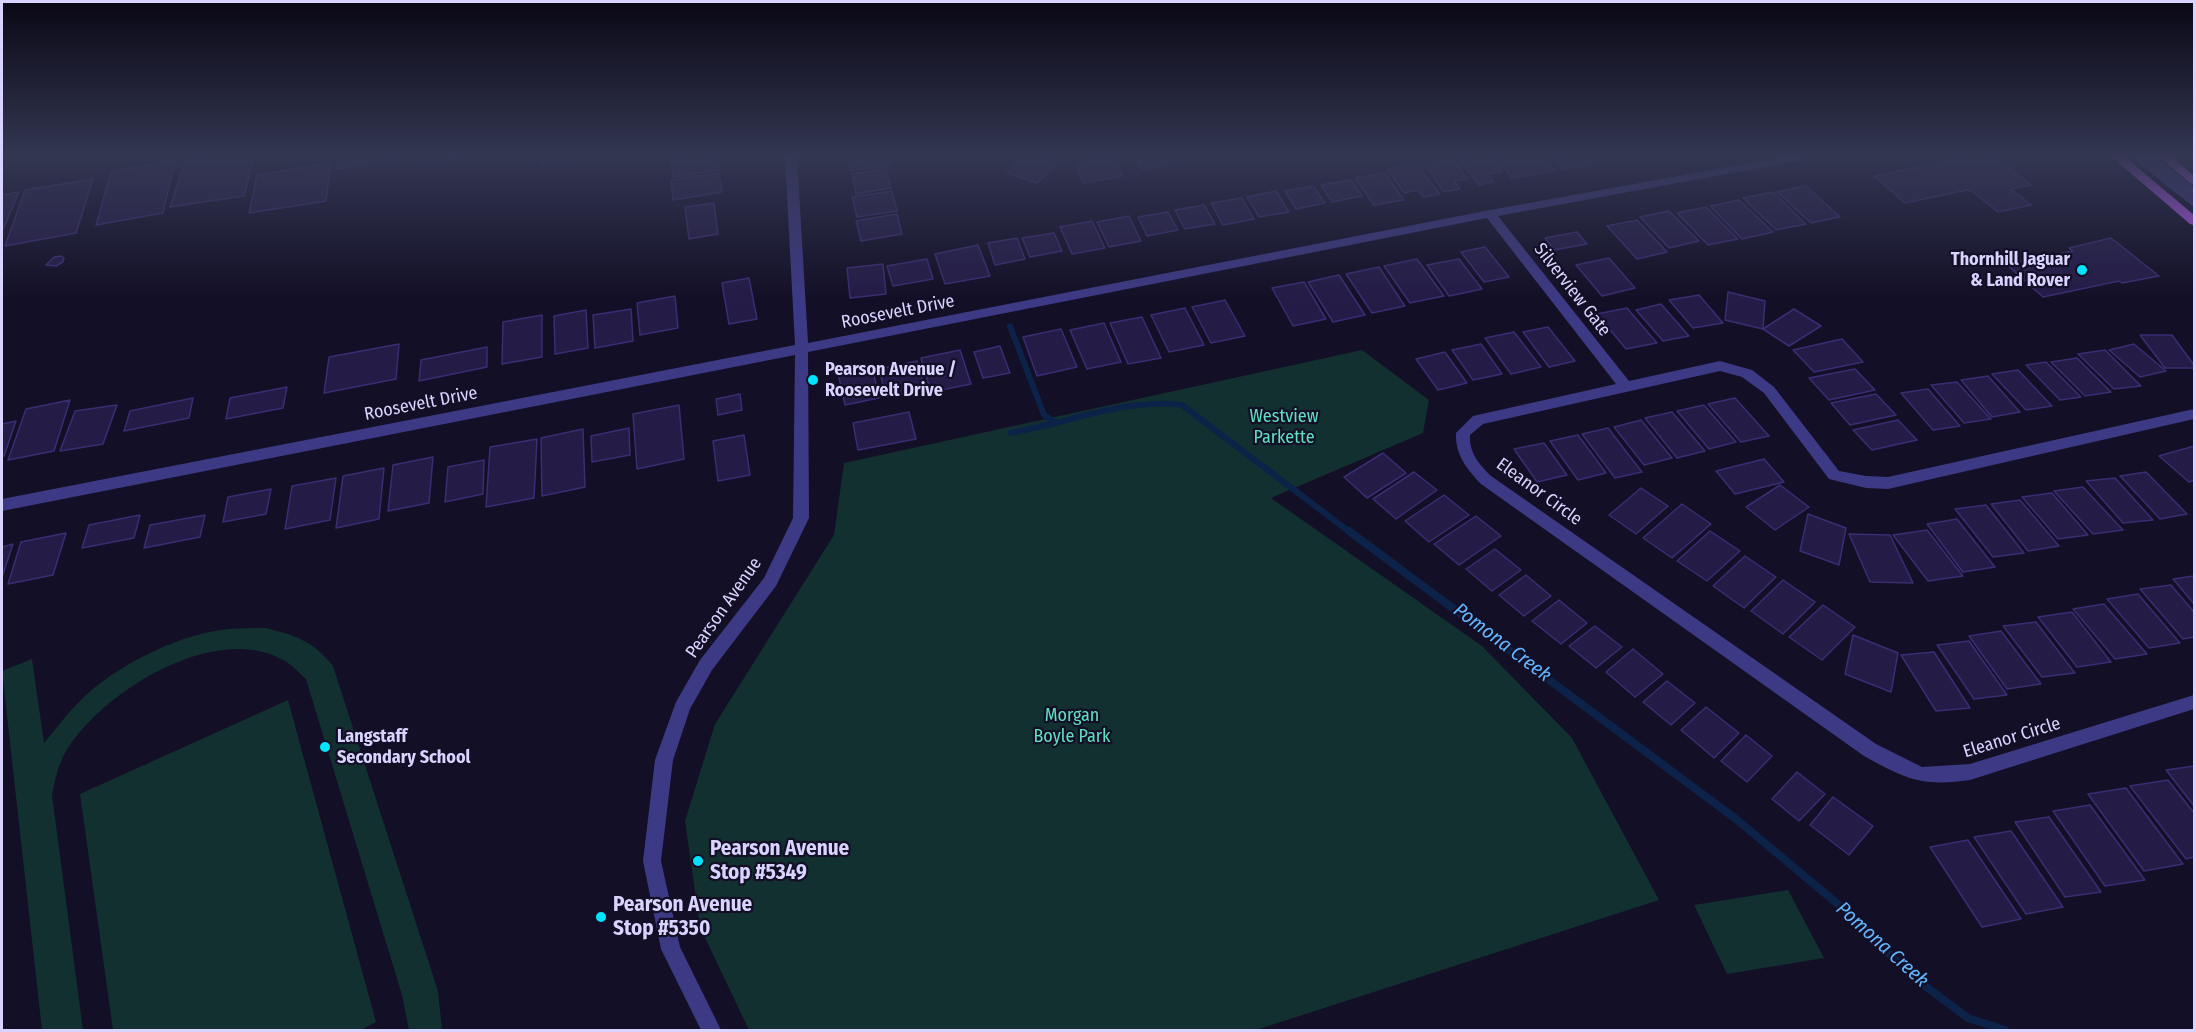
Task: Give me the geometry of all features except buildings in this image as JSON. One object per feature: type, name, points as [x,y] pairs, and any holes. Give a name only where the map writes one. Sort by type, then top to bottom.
[{"type":"main road","points":[[2175,205],[2194,221]]},
{"type":"street","name":"Pearson Avenue","points":[[711,1030],[671,948],[652,861],[664,760],[682,707],[706,665],[770,582],[801,518],[801,349],[793,205]]},
{"type":"street","name":"Roosevelt Drive","points":[[2,505],[1538,205]]},
{"type":"street","name":"Silverview Gate","points":[[1490,214],[1627,388]]},
{"type":"street","name":"Eleanor Circle","points":[[2194,414],[1888,483],[1866,482],[1834,475],[1775,396],[1747,373],[1720,366],[1627,388],[1498,414],[1478,420],[1463,433],[1462,442],[1465,456],[1486,480],[1834,727],[1895,764],[1922,775],[1970,772],[2194,702]]},
{"type":"green space","name":"Morgan Boyle Park","points":[[1362,350],[1429,400],[1423,433],[1271,498],[1482,646],[1572,738],[1659,900],[1256,1030],[749,1030],[700,927],[685,821],[715,724],[834,535],[844,463]]},
{"type":"green space","points":[[266,628],[304,641],[333,666],[438,991],[442,1030],[409,1030],[402,995],[306,679],[285,661],[257,651],[227,649],[195,656],[163,668],[133,686],[106,706],[83,729],[63,756],[52,795],[83,1030],[42,1030],[2,671],[32,659],[44,743],[70,712],[101,682],[154,651],[192,636],[211,632]]},
{"type":"green space","points":[[288,700],[376,1022],[361,1030],[113,1030],[80,794]]},
{"type":"green space","points":[[1788,890],[1824,958],[1727,974],[1694,905]]},
{"type":"waterway","name":"Pomona Creek","points":[[1010,326],[1044,415],[1056,423]]},
{"type":"waterway","name":"Pomona Creek","points":[[1056,423],[1134,406],[1182,405],[1351,533]]},
{"type":"waterway","points":[[1011,433],[1056,423]]},
{"type":"waterway","name":"Pomona Creek","points":[[1349,531],[1736,819],[1839,905],[1913,977],[1968,1018],[2005,1030]]},
{"type":"place","name":"Thornhill Jaguar & Land Rover","points":[[2082,270]]},
{"type":"place","name":"Pearson Avenue / Roosevelt Drive","points":[[813,380]]},
{"type":"place","name":"Langstaff Secondary School","points":[[325,747]]},
{"type":"place","name":"Pearson Avenue Stop #5349","points":[[698,861]]},
{"type":"place","name":"Pearson Avenue Stop #5350","points":[[601,917]]},
{"type":"park label","name":"Westview Parkette","points":[[1284,427]]}]
